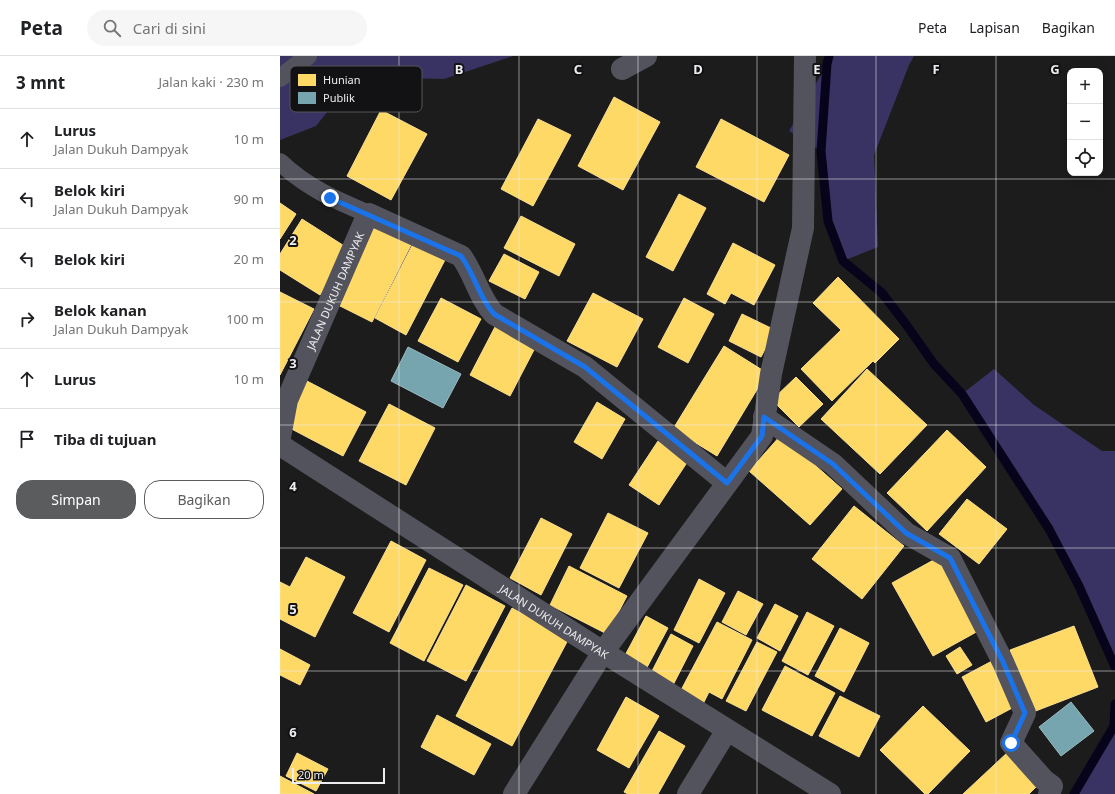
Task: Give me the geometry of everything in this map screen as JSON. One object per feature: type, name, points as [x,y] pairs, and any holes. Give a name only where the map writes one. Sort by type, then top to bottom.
[{"type":"street","points":[[622,69],[646,56]]},
{"type":"street","points":[[518,793],[603,652],[762,436],[771,374],[803,228],[805,56]]},
{"type":"street","points":[[369,214],[461,256],[467,264],[488,307],[494,314],[585,367],[727,483]]},
{"type":"street","name":"JALAN DUKUH DAMPYAK","points":[[280,437],[287,400],[369,214]]},
{"type":"street","points":[[764,417],[833,464],[906,533],[950,558],[1003,662],[1025,713],[1011,743],[1044,780],[1052,786],[1049,794]]},
{"type":"street","name":"JALAN DUKUH DAMPYAK","points":[[280,445],[603,652],[830,794]]},
{"type":"street","points":[[688,794],[727,730]]},
{"type":"lane","points":[[295,66],[308,56]]},
{"type":"lane","points":[[280,78],[290,70]]},
{"type":"lane","points":[[280,162],[293,175],[330,198],[369,214]]},
{"type":"shaded area","points":[[280,56],[513,56],[444,79],[422,79],[422,66],[290,66],[290,112],[327,112],[316,126],[280,140]]},
{"type":"shaded area","points":[[829,56],[914,56],[909,65],[874,155],[878,247],[843,261],[828,221],[821,151],[789,131],[827,64]]},
{"type":"shaded area","points":[[994,369],[1034,405],[1102,451],[1115,451],[1115,667],[1079,586],[1042,516],[962,394]]},
{"type":"shaded area","points":[[1115,704],[1115,794],[1074,794],[1114,726]]},
{"type":"building: Hunian","points":[[614,97],[660,122],[623,190],[578,166]]},
{"type":"building: Hunian","points":[[380,112],[385,112],[427,134],[391,200],[347,176]]},
{"type":"building: Hunian","points":[[538,119],[571,135],[533,206],[501,189]]},
{"type":"building: Hunian","points":[[721,119],[789,155],[764,202],[696,167]]},
{"type":"building: Hunian","points":[[679,194],[706,208],[673,271],[646,257]]},
{"type":"building: Hunian","points":[[280,203],[296,214],[280,239]]},
{"type":"building: Hunian","points":[[521,216],[575,244],[559,276],[504,248]]},
{"type":"building: Hunian","points":[[302,219],[349,249],[320,295],[280,270],[280,254]]},
{"type":"building: Hunian","points":[[376,221],[413,241],[372,322],[334,303]]},
{"type":"building: Hunian","points":[[414,242],[446,258],[406,335],[375,318]]},
{"type":"building: Hunian","points":[[733,243],[775,265],[754,305],[731,293],[725,304],[707,294]]},
{"type":"building: Hunian","points":[[504,254],[539,272],[525,299],[489,281]]},
{"type":"building: Hunian","points":[[838,277],[899,339],[875,363],[873,361],[832,401],[801,369],[841,330],[813,303]]},
{"type":"building: Hunian","points":[[280,292],[314,309],[280,375]]},
{"type":"building: Hunian","points":[[593,293],[643,319],[617,367],[567,341]]},
{"type":"building: Hunian","points":[[441,298],[481,319],[458,362],[418,341]]},
{"type":"building: Hunian","points":[[684,298],[714,314],[688,363],[658,347]]},
{"type":"building: Hunian","points":[[742,314],[775,330],[761,357],[729,341]]},
{"type":"building: Hunian","points":[[496,325],[536,346],[510,396],[470,375]]},
{"type":"building: Hunian","points":[[724,346],[767,373],[717,456],[673,429]]},
{"type":"building: Hunian","points":[[867,369],[927,425],[880,474],[821,419]]},
{"type":"building: Hunian","points":[[796,377],[823,404],[799,427],[772,400]]},
{"type":"building: Hunian","points":[[307,381],[366,412],[343,456],[284,425]]},
{"type":"building: Hunian","points":[[597,402],[625,419],[602,459],[574,442]]},
{"type":"building: Hunian","points":[[389,404],[435,428],[406,485],[359,461]]},
{"type":"building: Hunian","points":[[947,430],[986,467],[927,531],[887,493]]},
{"type":"building: Hunian","points":[[781,435],[842,489],[810,525],[749,471]]},
{"type":"building: Hunian","points":[[658,441],[688,461],[659,505],[629,485]]},
{"type":"building: Hunian","points":[[967,499],[1007,529],[979,564],[939,534]]},
{"type":"building: Hunian","points":[[854,506],[904,546],[862,599],[812,559]]},
{"type":"building: Hunian","points":[[608,513],[648,533],[619,588],[580,568]]},
{"type":"building: Hunian","points":[[541,518],[572,534],[541,595],[510,578]]},
{"type":"building: Hunian","points":[[391,541],[426,560],[389,632],[353,613]]},
{"type":"building: Hunian","points":[[306,557],[345,577],[315,637],[280,619],[280,582],[290,587]]},
{"type":"building: Hunian","points":[[939,557],[980,630],[933,656],[892,583]]},
{"type":"building: Hunian","points":[[569,566],[627,596],[607,634],[550,605]]},
{"type":"building: Hunian","points":[[429,568],[463,585],[424,661],[390,643]]},
{"type":"building: Hunian","points":[[699,579],[725,593],[699,643],[674,630]]},
{"type":"building: Hunian","points":[[466,585],[505,606],[466,681],[427,661]]},
{"type":"building: Hunian","points":[[738,591],[763,604],[746,635],[722,622]]},
{"type":"building: Hunian","points":[[775,604],[798,616],[780,651],[757,638]]},
{"type":"building: Hunian","points":[[512,608],[569,638],[512,746],[456,716]]},
{"type":"building: Hunian","points":[[807,612],[834,626],[808,675],[782,661]]},
{"type":"building: Hunian","points":[[646,616],[668,628],[644,673],[622,661]]},
{"type":"building: Hunian","points":[[717,622],[752,640],[722,699],[709,692],[703,704],[680,692]]},
{"type":"building: Hunian","points":[[1074,626],[1098,687],[1033,712],[1010,650]]},
{"type":"building: Hunian","points":[[840,628],[869,643],[844,692],[815,676]]},
{"type":"building: Hunian","points":[[671,634],[693,646],[671,689],[649,677]]},
{"type":"building: Hunian","points":[[757,642],[777,652],[746,711],[726,701]]},
{"type":"building: Hunian","points":[[960,647],[972,665],[957,674],[946,656]]},
{"type":"building: Hunian","points":[[280,649],[310,665],[300,685],[280,675]]},
{"type":"building: Hunian","points":[[992,661],[1016,706],[986,722],[962,677]]},
{"type":"building: Hunian","points":[[785,666],[835,693],[812,736],[762,710]]},
{"type":"building: Hunian","points":[[840,696],[880,716],[859,757],[819,736]]},
{"type":"building: Hunian","points":[[626,697],[659,716],[629,768],[597,750]]},
{"type":"building: Hunian","points":[[923,706],[970,751],[928,794],[925,794],[880,750]]},
{"type":"building: Hunian","points":[[437,715],[491,744],[474,775],[421,747]]},
{"type":"building: Hunian","points":[[659,731],[685,746],[658,794],[628,794],[624,792]]},
{"type":"building: Hunian","points":[[1008,752],[1039,784],[1029,794],[963,794]]},
{"type":"building: Hunian","points":[[297,753],[328,769],[316,791],[286,776]]},
{"type":"building: Hunian","points":[[280,776],[314,794],[280,794]]},
{"type":"building: Publik","points":[[408,347],[461,374],[443,408],[391,381]]},
{"type":"building: Publik","points":[[1071,702],[1094,731],[1061,756],[1039,727]]},
{"type":"waterway","points":[[829,56],[827,64],[821,151],[828,221],[843,261],[882,293],[934,364],[962,394],[1049,529],[1079,586],[1115,667]]},
{"type":"waterway","points":[[1074,794],[1114,726],[1115,704]]},
{"type":"route","points":[[330,198],[461,256],[467,264],[488,307],[494,314],[585,367],[727,483],[762,436],[764,417],[833,464],[906,533],[950,558],[1003,662],[1025,713],[1011,743]]}]
